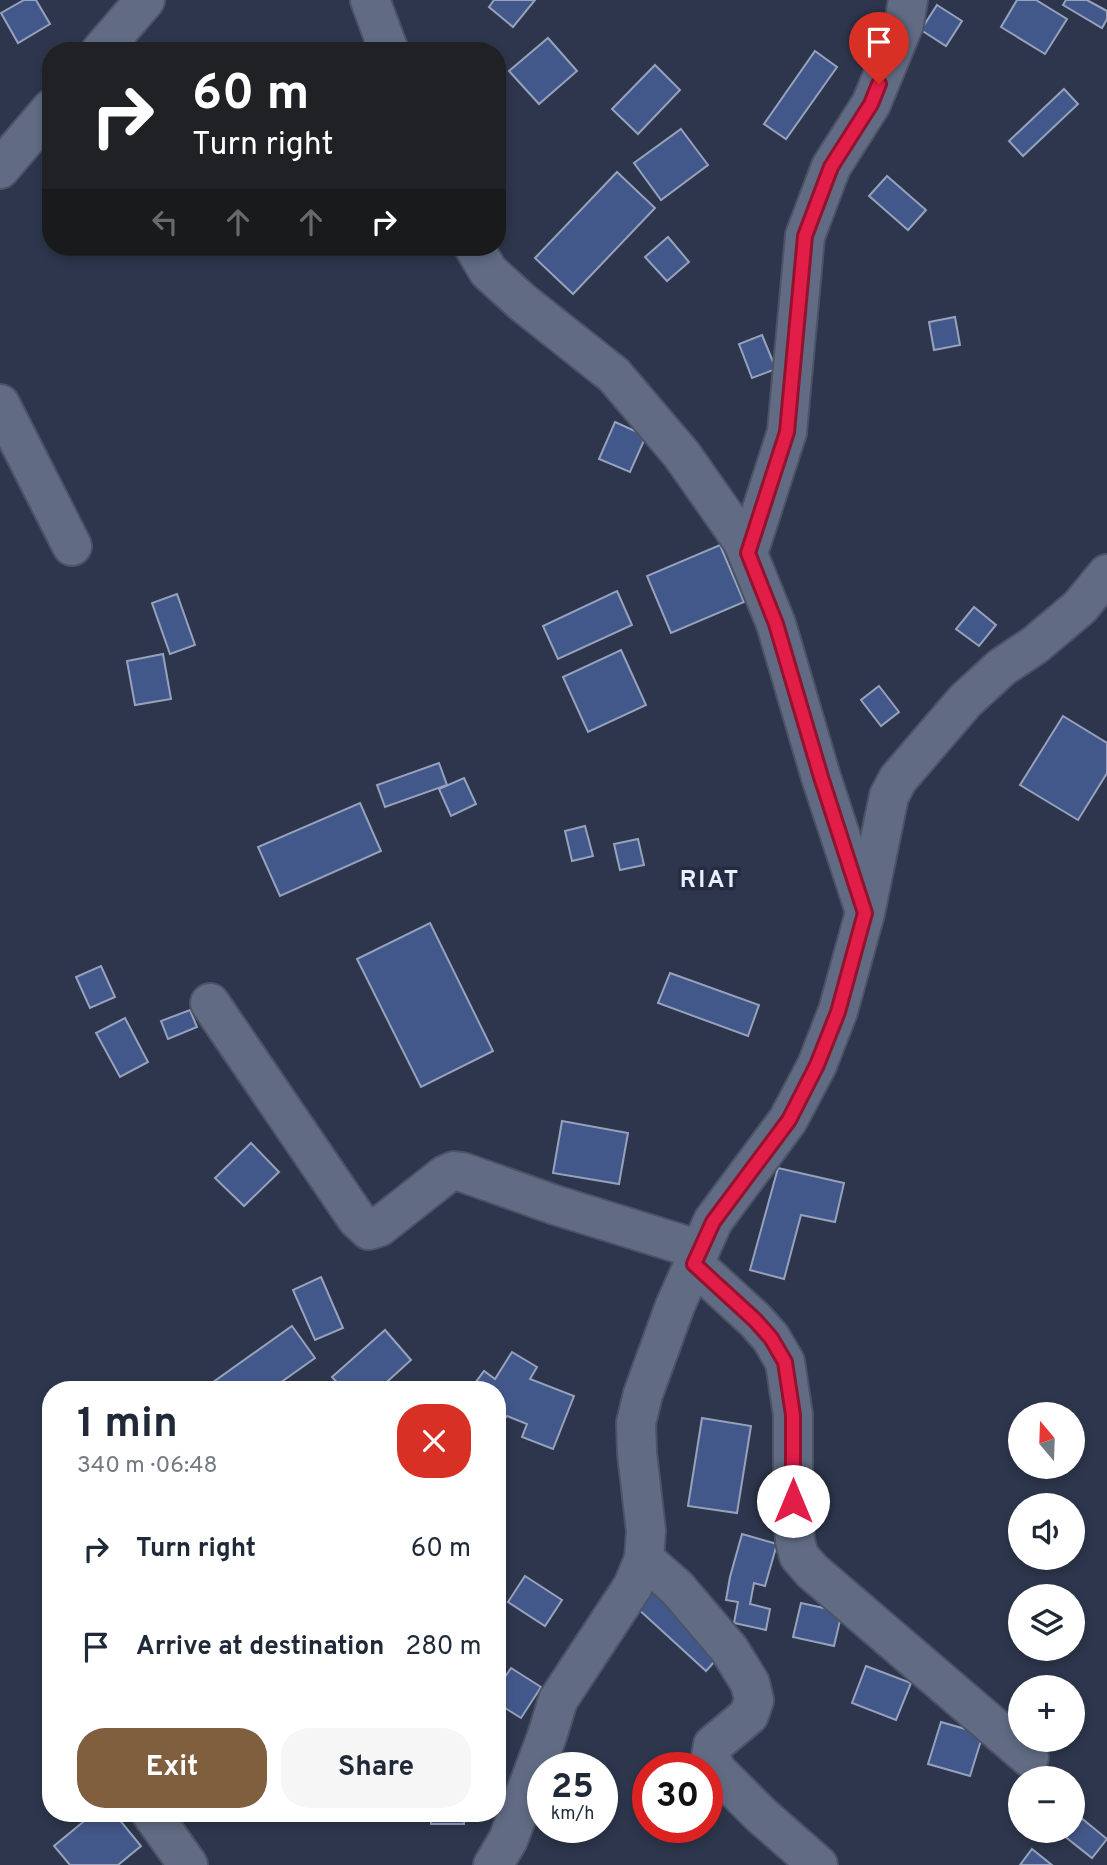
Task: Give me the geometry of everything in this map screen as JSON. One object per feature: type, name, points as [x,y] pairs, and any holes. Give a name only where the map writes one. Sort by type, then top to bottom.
[{"type":"street","points":[[109,42],[145,0]]},
{"type":"street","points":[[370,0],[386,42]]},
{"type":"street","points":[[748,553],[787,432],[805,236],[831,167],[871,104],[904,24],[908,0]]},
{"type":"street","points":[[0,169],[42,120]]},
{"type":"street","points":[[479,256],[488,271],[522,302],[614,375],[682,455],[743,542],[776,624],[865,913]]},
{"type":"street","points":[[0,404],[72,546]]},
{"type":"street","points":[[493,1865],[508,1840],[558,1700],[633,1586],[644,1559],[646,1531],[636,1423],[643,1394],[666,1331],[713,1222],[789,1120],[817,1065],[838,1012],[865,913],[889,796],[898,779],[965,701],[1002,667],[1035,645],[1080,607],[1107,574]]},
{"type":"street","points":[[210,1003],[357,1220],[369,1230],[379,1227],[445,1175],[454,1171],[697,1257],[771,1338],[785,1362],[793,1415],[793,1501],[795,1541],[799,1556],[812,1571],[1029,1758]]},
{"type":"street","points":[[644,1559],[677,1588],[729,1649],[750,1683],[754,1700],[749,1715],[713,1745],[711,1757],[716,1770],[761,1815],[818,1865]]},
{"type":"street","points":[[157,1822],[188,1865]]},
{"type":"building","points":[[24,0],[36,0],[50,24],[18,43],[1,13]]},
{"type":"building","points":[[494,0],[535,0],[513,27],[489,7]]},
{"type":"building","points":[[1017,0],[1036,0],[1067,19],[1045,54],[1001,27]]},
{"type":"building","points":[[1066,0],[1087,0],[1107,11],[1107,19],[1102,28],[1063,5]]},
{"type":"building","points":[[937,5],[962,21],[946,46],[921,30]]},
{"type":"building","points":[[548,38],[577,71],[539,104],[509,71]]},
{"type":"building","points":[[815,51],[837,67],[786,139],[764,124]]},
{"type":"building","points":[[655,65],[680,90],[638,134],[612,109]]},
{"type":"building","points":[[1064,89],[1078,104],[1023,156],[1009,141]]},
{"type":"building","points":[[681,129],[708,165],[661,200],[634,163]]},
{"type":"building","points":[[617,172],[655,208],[573,294],[535,258]]},
{"type":"building","points":[[887,176],[926,210],[908,230],[869,196]]},
{"type":"building","points":[[668,237],[689,262],[667,281],[645,257]]},
{"type":"building","points":[[955,317],[960,345],[934,350],[929,322]]},
{"type":"building","points":[[762,335],[776,369],[752,378],[739,344]]},
{"type":"building","points":[[615,422],[646,436],[630,472],[599,459]]},
{"type":"building","points":[[720,545],[744,602],[671,633],[647,576]]},
{"type":"building","points":[[617,591],[632,625],[558,659],[543,626]]},
{"type":"building","points":[[177,594],[195,645],[170,654],[152,603]]},
{"type":"building","points":[[974,607],[996,625],[979,646],[956,629]]},
{"type":"building","points":[[621,650],[646,705],[588,732],[563,677]]},
{"type":"building","points":[[163,654],[171,699],[135,705],[127,661]]},
{"type":"building","points":[[879,686],[899,712],[881,726],[861,700]]},
{"type":"building","points":[[1063,716],[1107,743],[1107,773],[1078,820],[1020,785]]},
{"type":"building","points":[[439,763],[447,785],[385,807],[377,785]]},
{"type":"building","points":[[464,778],[476,804],[451,816],[439,789]]},
{"type":"building","points":[[360,803],[381,851],[280,896],[258,847]]},
{"type":"building","points":[[585,826],[593,856],[572,861],[565,831]]},
{"type":"building","points":[[638,839],[644,865],[620,870],[614,844]]},
{"type":"building","points":[[430,923],[493,1051],[421,1087],[357,959]]},
{"type":"building","points":[[101,966],[115,997],[90,1008],[76,977]]},
{"type":"building","points":[[670,973],[759,1005],[748,1036],[658,1003]]},
{"type":"building","points":[[190,1010],[197,1027],[168,1039],[161,1021]]},
{"type":"building","points":[[125,1018],[148,1062],[120,1077],[96,1033]]},
{"type":"building","points":[[562,1121],[628,1133],[619,1184],[553,1173]]},
{"type":"building","points":[[251,1143],[279,1172],[244,1206],[215,1178]]},
{"type":"building","points":[[778,1168],[844,1183],[835,1222],[801,1215],[784,1279],[750,1270]]},
{"type":"building","points":[[321,1277],[343,1328],[315,1340],[293,1290]]},
{"type":"building","points":[[292,1326],[315,1358],[283,1381],[215,1381]]},
{"type":"building","points":[[385,1330],[411,1360],[388,1381],[336,1381],[332,1377]]},
{"type":"building","points":[[512,1352],[537,1367],[530,1379],[574,1396],[553,1449],[522,1437],[527,1424],[506,1417],[506,1381],[477,1381],[484,1371],[495,1379]]},
{"type":"building","points":[[702,1418],[751,1426],[737,1513],[688,1506]]},
{"type":"building","points":[[742,1534],[777,1544],[765,1586],[754,1583],[750,1604],[770,1609],[766,1630],[734,1623],[738,1602],[726,1600]]},
{"type":"building","points":[[525,1576],[562,1600],[545,1626],[508,1602]]},
{"type":"building","points":[[654,1589],[724,1651],[706,1671],[637,1608]]},
{"type":"building","points":[[801,1603],[842,1612],[834,1646],[793,1637]]},
{"type":"building","points":[[866,1666],[911,1683],[896,1720],[852,1703]]},
{"type":"building","points":[[511,1668],[541,1687],[521,1718],[506,1709],[506,1676]]},
{"type":"building","points":[[941,1722],[983,1734],[970,1776],[928,1764]]},
{"type":"building","points":[[1085,1821],[1107,1839],[1092,1858],[1073,1843],[1085,1843]]},
{"type":"building","points":[[83,1822],[121,1822],[141,1846],[118,1865],[70,1865],[54,1846]]},
{"type":"building","points":[[431,1822],[464,1822],[464,1824]]},
{"type":"building","points":[[1032,1849],[1052,1865],[1020,1865]]},
{"type":"district","name":"RIAT","points":[[710,879]]},
{"type":"route","points":[[793,1501],[793,1415],[785,1362],[771,1338],[755,1320],[694,1264],[713,1222],[789,1120],[817,1065],[838,1012],[865,913],[776,624],[748,553],[787,432],[805,236],[831,167],[871,104],[879,84]]}]
